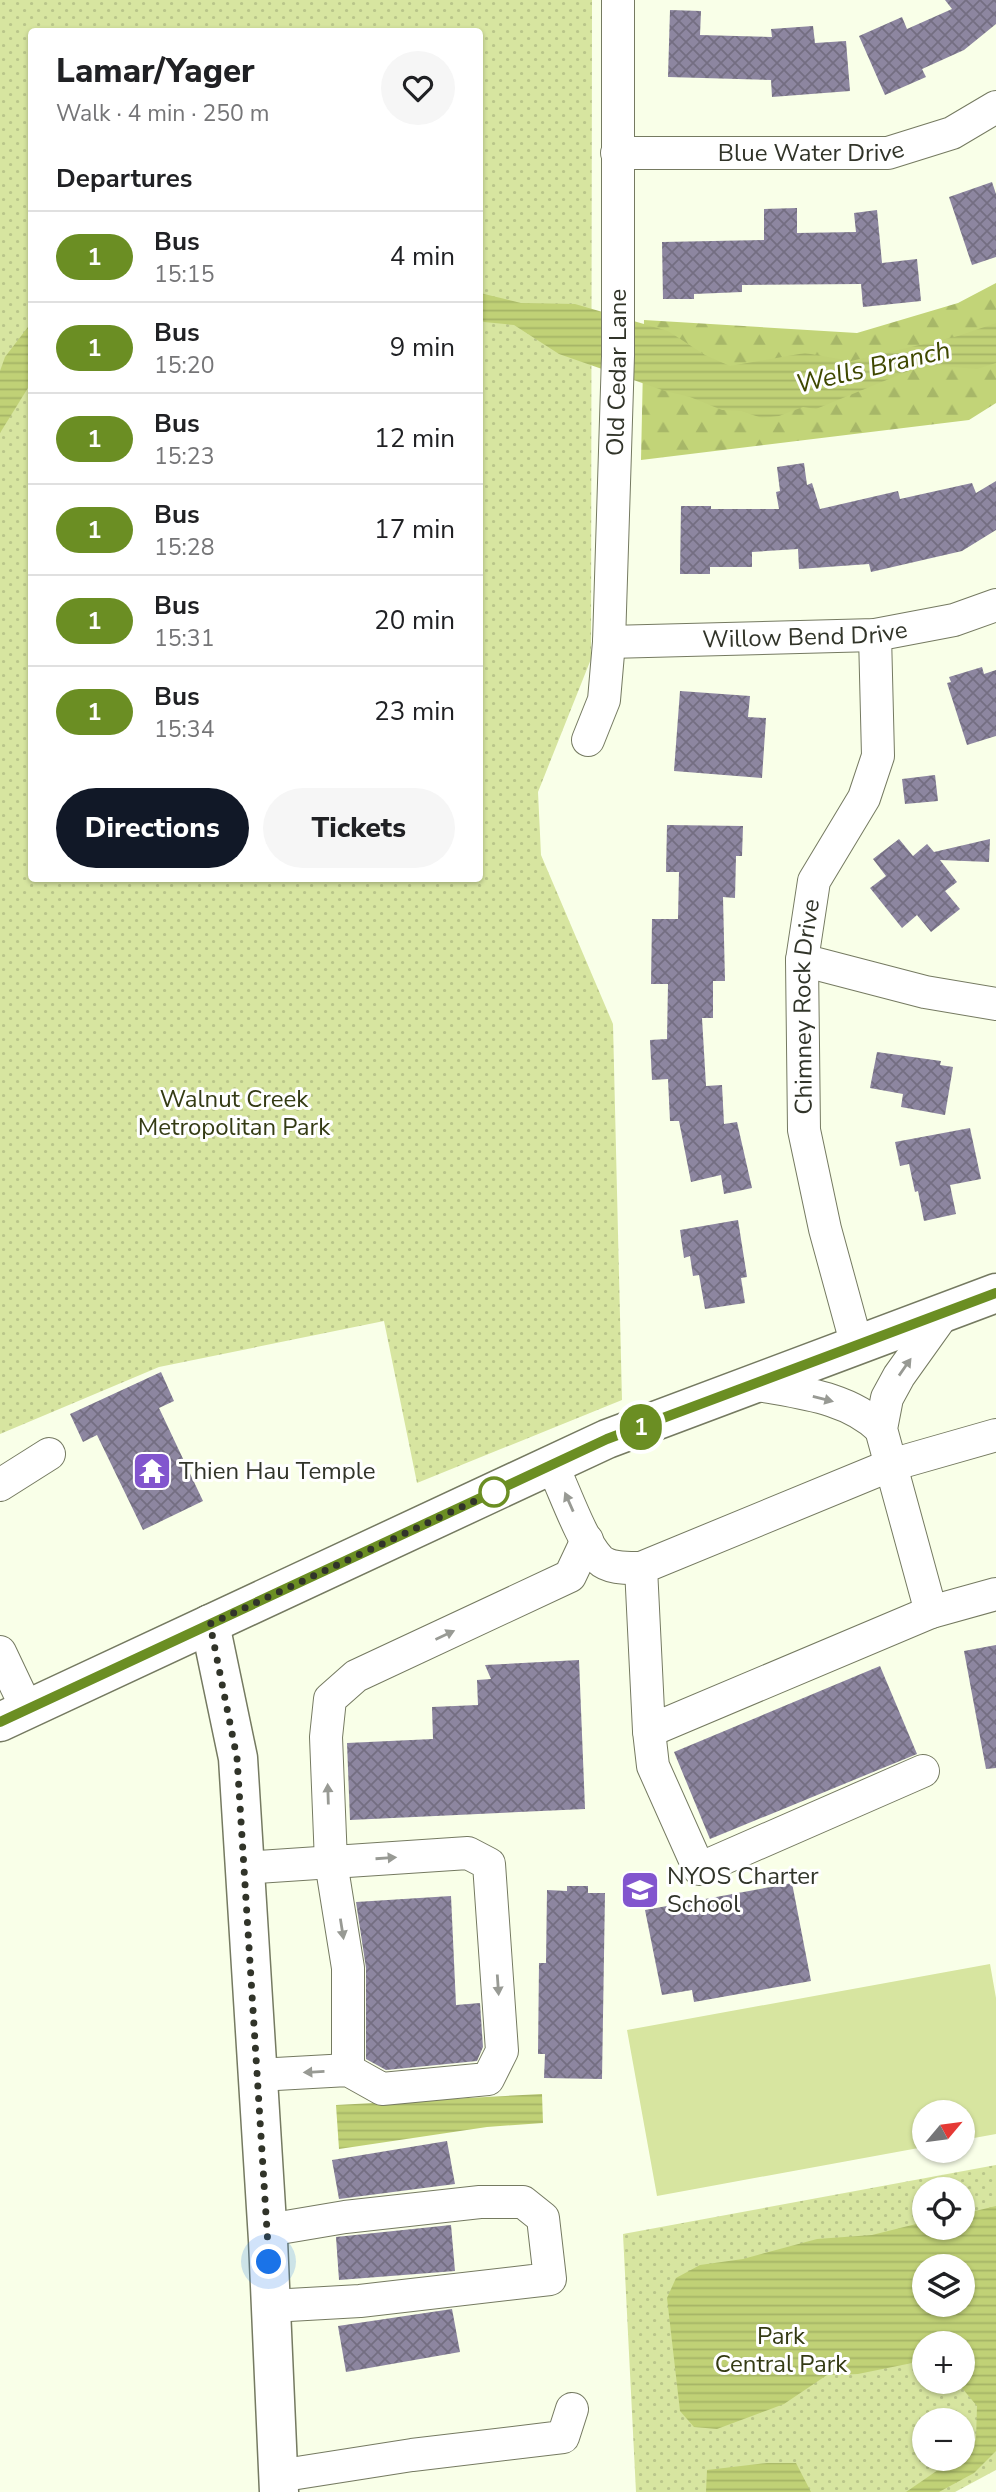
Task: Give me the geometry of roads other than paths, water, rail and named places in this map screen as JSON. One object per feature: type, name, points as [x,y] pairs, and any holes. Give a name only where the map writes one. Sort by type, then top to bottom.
[{"type":"main road","points":[[13,1716],[607,1439],[758,1385],[996,1293]]},
{"type":"main road","points":[[210,1624],[237,1758],[268,2230],[279,2484]]},
{"type":"street","name":"Old Cedar Lane","points":[[588,740],[604,699],[609,642],[618,356],[618,0]]},
{"type":"street","name":"Blue Water Drive","points":[[617,153],[888,153],[951,133],[996,107]]},
{"type":"street","name":"Willow Bend Drive","points":[[609,642],[875,635],[954,620],[996,606]]},
{"type":"street","name":"Chimney Rock Drive","points":[[857,1346],[825,1229],[804,1130],[802,960],[814,881],[864,798],[878,756],[875,635]]},
{"type":"street","points":[[802,960],[925,992],[996,1004]]},
{"type":"street","points":[[931,1612],[881,1429],[887,1398],[899,1376],[944,1313]]},
{"type":"street","points":[[758,1385],[836,1402],[866,1415],[881,1429]]},
{"type":"street","points":[[552,1465],[587,1540],[600,1560],[620,1568],[640,1568],[891,1465],[996,1435]]},
{"type":"street","points":[[0,1485],[49,1454]]},
{"type":"street","points":[[348,2070],[348,1968],[331,1862],[326,1737],[330,1699],[356,1676],[570,1576],[587,1540]]},
{"type":"street","points":[[640,1568],[653,1766],[699,1869],[923,1771]]},
{"type":"street","points":[[649,1731],[931,1612],[996,1594]]},
{"type":"street","points":[[0,1652],[13,1716]]},
{"type":"street","points":[[244,1868],[468,1853],[489,1864],[502,2051],[488,2079],[382,2088],[348,2070],[258,2075]]},
{"type":"street","points":[[268,2230],[345,2217],[467,2204],[523,2202],[543,2218],[550,2279],[360,2301],[271,2306]]},
{"type":"street","points":[[279,2484],[412,2455],[563,2437],[572,2409]]},
{"type":"water","name":"Wells Branch","points":[[483,294],[521,303],[575,304],[668,331],[705,355],[730,366],[805,353],[851,361],[958,336],[996,323],[996,363],[977,369],[941,366],[911,370],[816,409],[803,407],[779,416],[762,418],[741,411],[722,410],[559,354],[514,325],[484,322]]},
{"type":"water","points":[[28,327],[28,388],[0,433],[0,371],[5,357]]},
{"type":"water","points":[[542,2094],[543,2123],[487,2127],[339,2149],[336,2105]]},
{"type":"water","points":[[996,2206],[996,2451],[974,2473],[939,2492],[906,2492],[937,2471],[975,2471],[977,2406],[967,2394],[975,2394],[975,2331],[912,2331],[912,2363],[858,2374],[827,2375],[784,2404],[717,2429],[694,2427],[680,2411],[667,2298],[676,2278],[700,2265],[743,2259],[817,2239],[872,2235],[912,2225],[912,2240],[975,2240],[975,2211]]},
{"type":"water","points":[[767,2463],[796,2463],[811,2492],[706,2492],[707,2470]]},
{"type":"place","name":"Thien Hau Temple","points":[[152,1471]]},
{"type":"place","name":"NYOS Charter School","points":[[640,1890]]},
{"type":"park label","name":"Walnut Creek Metropolitan Park","points":[[234,1113]]},
{"type":"park label","name":"Park Central Park","points":[[781,2350]]}]
